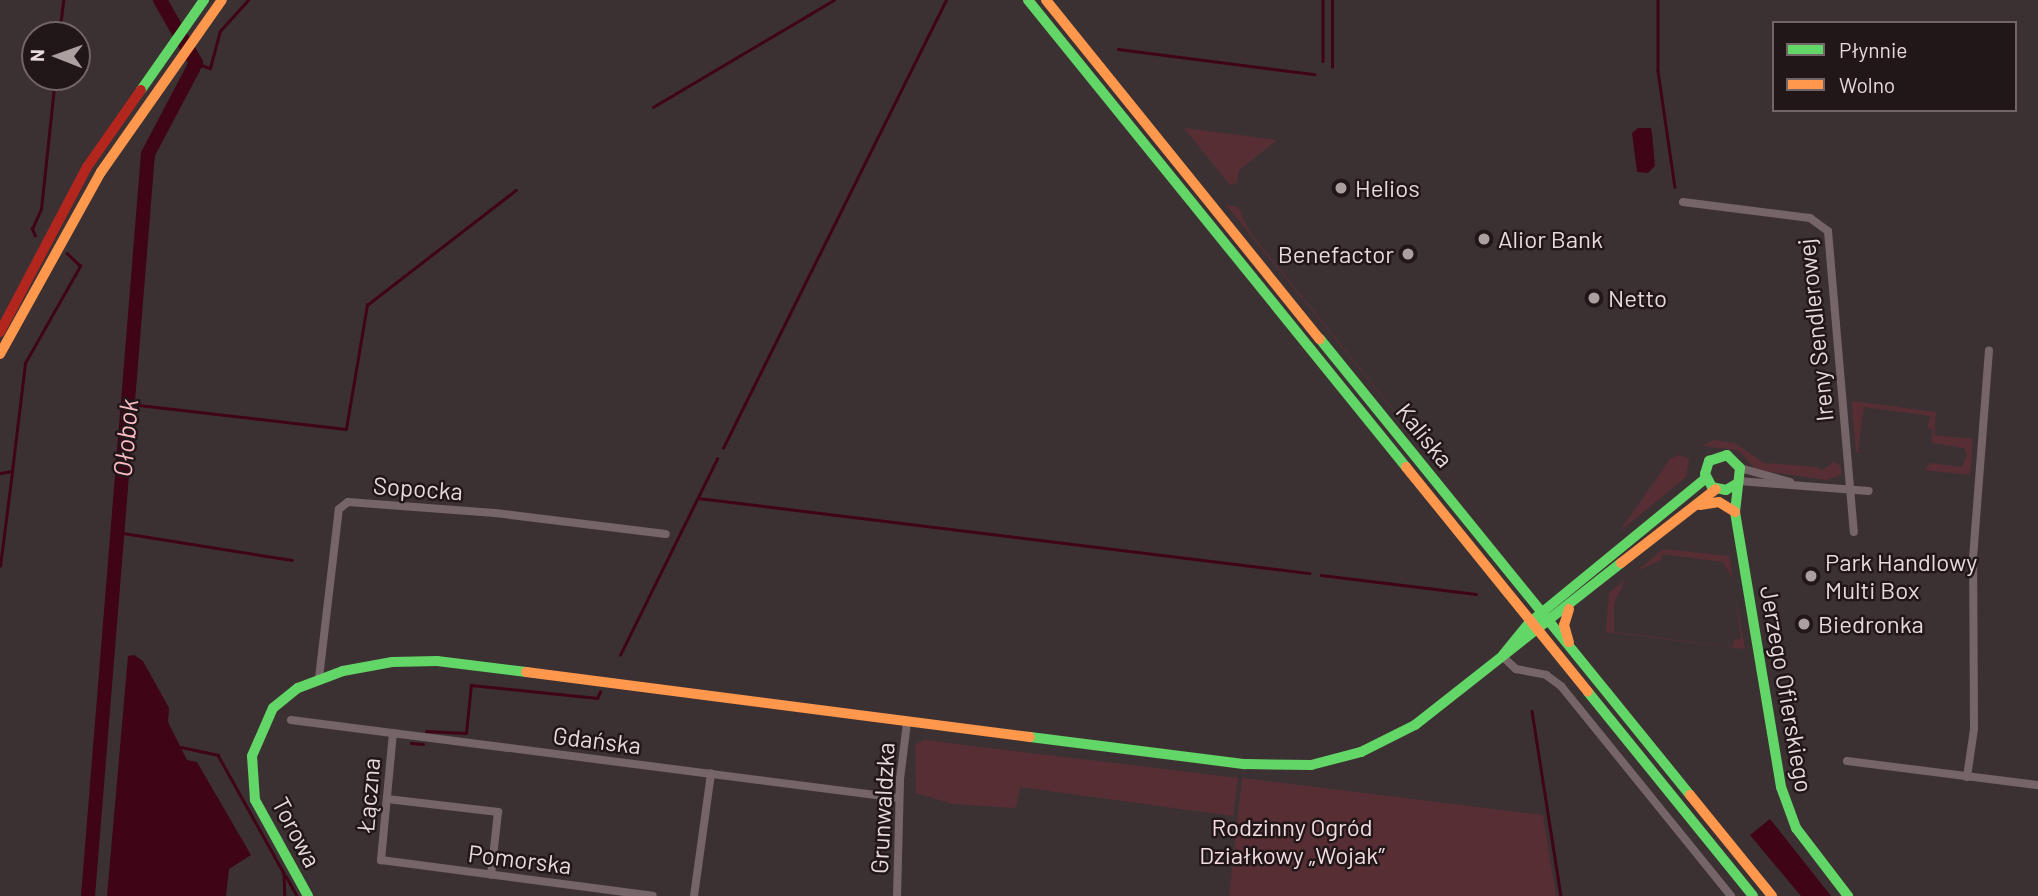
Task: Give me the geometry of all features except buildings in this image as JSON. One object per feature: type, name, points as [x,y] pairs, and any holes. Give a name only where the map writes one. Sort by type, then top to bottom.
[{"type":"main road","points":[[0,332],[87,167],[204,0]]},
{"type":"main road","points":[[0,354],[38,280],[101,173],[175,63],[222,0]]},
{"type":"main road","name":"Kaliska","points":[[1028,0],[1537,633],[1754,896]]},
{"type":"main road","name":"Kaliska","points":[[1046,0],[1772,896]]},
{"type":"main road","points":[[1719,455],[1734,458],[1740,468],[1735,512],[1719,490],[1706,478],[1706,464],[1719,455]]},
{"type":"main road","points":[[318,678],[375,664],[437,661],[907,723],[1260,765],[1311,765],[1361,752],[1400,735],[1502,656],[1537,633],[1546,618],[1706,478]]},
{"type":"main road","points":[[1502,656],[1529,623],[1569,609],[1693,507],[1719,490],[1738,482]]},
{"type":"main road","points":[[1693,507],[1719,502],[1735,512]]},
{"type":"main road","name":"Jerzego Ofierskiego","points":[[1735,512],[1789,814],[1848,896]]},
{"type":"main road","points":[[1569,609],[1564,625],[1571,649]]},
{"type":"main road","name":"Torowa","points":[[308,896],[263,817],[252,786],[254,746],[273,708],[318,678]]},
{"type":"street","name":"Ireny Sendlerowej","points":[[1683,202],[1810,218],[1828,231],[1854,532]]},
{"type":"street","points":[[1968,777],[1974,729],[1972,558],[1989,351]]},
{"type":"street","points":[[1740,468],[1797,484]]},
{"type":"street","points":[[1738,482],[1869,491]]},
{"type":"street","name":"Sopocka","points":[[318,678],[339,509],[348,502],[495,513],[666,534]]},
{"type":"street","points":[[1502,656],[1516,669],[1545,675],[1561,686],[1731,896]]},
{"type":"street","name":"Gdańska","points":[[291,720],[899,797]]},
{"type":"street","name":"Grunwaldzka","points":[[897,896],[899,797],[907,723]]},
{"type":"street","name":"Łączna","points":[[382,860],[393,733]]},
{"type":"street","points":[[1847,761],[2038,785]]},
{"type":"street","points":[[694,896],[711,773]]},
{"type":"street","points":[[387,799],[498,812],[491,875]]},
{"type":"street","name":"Pomorska","points":[[382,860],[653,896]]},
{"type":"street","points":[[561,884],[561,896]]},
{"type":"green space","points":[[1184,128],[1277,140],[1239,170],[1237,183],[1230,185]]},
{"type":"green space","points":[[1226,205],[1238,207],[1250,232],[1505,548]]},
{"type":"green space","points":[[1852,401],[1936,412],[1934,435],[1973,439],[1970,475],[1925,470],[1930,463],[1962,467],[1967,455],[1964,448],[1932,443],[1932,429],[1927,428],[1931,416],[1864,407],[1858,451],[1864,452],[1856,452]]},
{"type":"green space","points":[[1714,440],[1735,443],[1764,463],[1817,467],[1821,471],[1834,462],[1841,466],[1841,475],[1827,480],[1756,470],[1738,450],[1702,446]]},
{"type":"green space","points":[[1679,455],[1689,459],[1686,477],[1619,532],[1670,459]]},
{"type":"green space","points":[[1663,549],[1729,556],[1733,579],[1723,562],[1662,554],[1661,560],[1637,571]]},
{"type":"green space","points":[[1625,580],[1614,603],[1614,632],[1732,647],[1734,640],[1741,639],[1735,594],[1745,649],[1606,632],[1609,593]]},
{"type":"green space","points":[[924,740],[1238,778],[1233,816],[1020,787],[1016,808],[953,804],[916,793],[915,745]]},
{"type":"green space","name":"Rodzinny Ogród Działkowy „Wojak”","points":[[1242,778],[1543,815],[1556,896],[1229,896]]},
{"type":"shaded area","points":[[1638,128],[1651,128],[1655,166],[1648,173],[1637,172],[1632,133]]},
{"type":"shaded area","points":[[134,655],[143,661],[169,708],[168,722],[187,760],[197,762],[251,855],[229,869],[226,896],[107,896],[128,656]]},
{"type":"shaded area","points":[[1770,819],[1831,896],[1801,896],[1750,835]]},
{"type":"waterway","points":[[61,21],[63,0]]},
{"type":"waterway","name":"Ołobok","points":[[88,896],[148,154],[196,63],[160,0]]},
{"type":"waterway","points":[[196,63],[210,68],[220,31],[248,0]]},
{"type":"waterway","points":[[653,107],[834,0]]},
{"type":"waterway","points":[[723,448],[946,0]]},
{"type":"waterway","points":[[1323,0],[1323,61]]},
{"type":"waterway","points":[[1332,0],[1332,67]]},
{"type":"waterway","points":[[1658,0],[1658,71],[1675,187]]},
{"type":"waterway","points":[[1118,49],[1314,74]]},
{"type":"waterway","points":[[35,236],[32,229],[41,209],[54,91]]},
{"type":"waterway","points":[[130,404],[346,429],[367,305],[516,190]]},
{"type":"waterway","points":[[0,473],[12,471],[25,363],[80,266],[67,254]]},
{"type":"waterway","points":[[620,655],[717,459]]},
{"type":"waterway","points":[[0,566],[12,472]]},
{"type":"waterway","points":[[698,498],[1309,573]]},
{"type":"waterway","points":[[117,532],[292,560]]},
{"type":"waterway","points":[[1321,575],[1476,594]]},
{"type":"waterway","points":[[426,731],[466,733],[471,685],[597,698],[600,692]]},
{"type":"waterway","points":[[1532,711],[1561,896]]},
{"type":"waterway","points":[[411,743],[423,744]]},
{"type":"waterway","points":[[181,747],[218,755],[284,873],[285,896]]},
{"type":"waterway","points":[[286,876],[297,896]]},
{"type":"traffic: fast","points":[[141,90],[204,0]]},
{"type":"traffic: fast","points":[[1028,0],[1406,467]]},
{"type":"traffic: fast","points":[[1320,339],[1690,795]]},
{"type":"traffic: fast","points":[[1738,483],[1726,490],[1712,487],[1705,474],[1709,461],[1727,455],[1740,468],[1735,512],[1781,787],[1796,828],[1848,896]]},
{"type":"traffic: fast","points":[[1503,655],[1529,623],[1706,478]]},
{"type":"traffic: fast","points":[[1030,737],[1245,764],[1311,765],[1361,752],[1415,725],[1621,563]]},
{"type":"traffic: fast","points":[[308,896],[255,800],[252,756],[273,708],[298,688],[343,671],[392,662],[437,661],[526,672]]},
{"type":"traffic: fast","points":[[1588,692],[1753,896]]},
{"type":"traffic: slow","points":[[0,354],[101,172],[222,0]]},
{"type":"traffic: slow","points":[[1046,0],[1320,339]]},
{"type":"traffic: slow","points":[[1406,467],[1588,692]]},
{"type":"traffic: slow","points":[[1621,563],[1716,489]]},
{"type":"traffic: slow","points":[[1700,505],[1719,502],[1735,512]]},
{"type":"traffic: slow","points":[[1569,609],[1564,625],[1569,642]]},
{"type":"traffic: slow","points":[[526,672],[1030,737]]},
{"type":"traffic: slow","points":[[1690,795],[1772,896]]},
{"type":"traffic: jam","points":[[0,332],[87,167],[141,90]]},
{"type":"place","name":"Helios","points":[[1341,188]]},
{"type":"place","name":"Alior Bank","points":[[1484,239]]},
{"type":"place","name":"Benefactor","points":[[1408,254]]},
{"type":"place","name":"Netto","points":[[1594,298]]},
{"type":"place","name":"Park Handlowy Multi Box","points":[[1811,576]]},
{"type":"place","name":"Biedronka","points":[[1804,624]]}]
